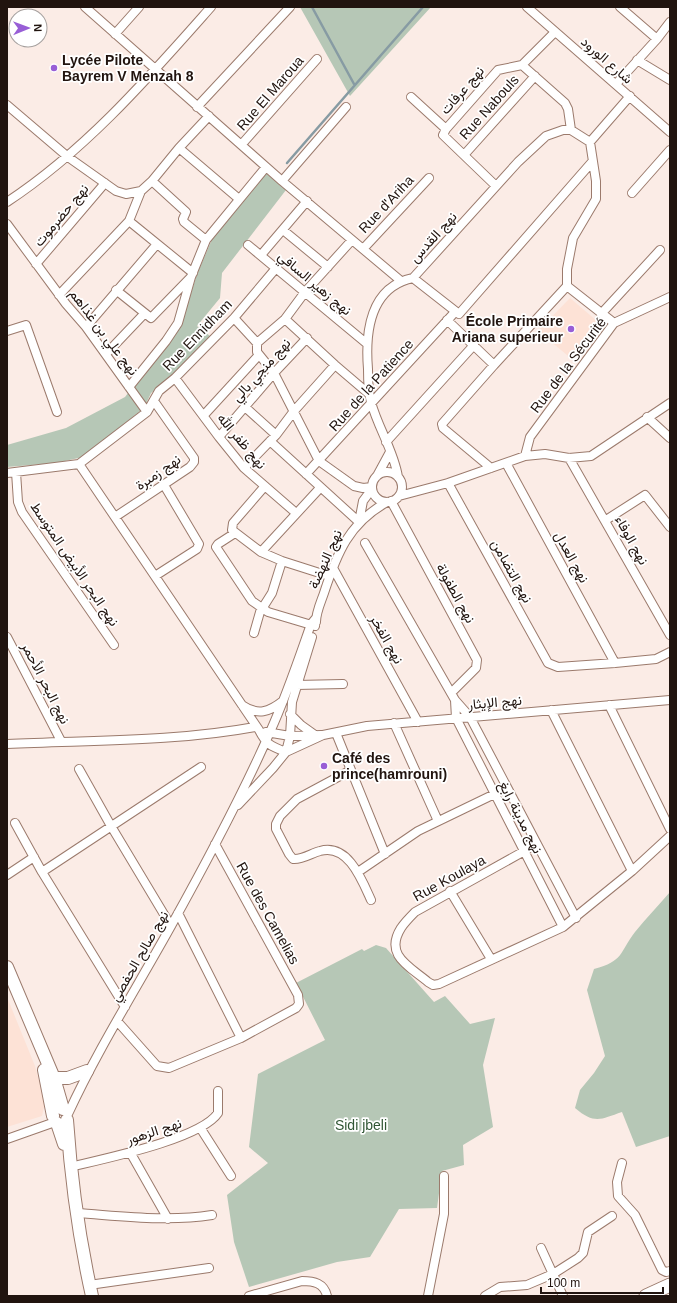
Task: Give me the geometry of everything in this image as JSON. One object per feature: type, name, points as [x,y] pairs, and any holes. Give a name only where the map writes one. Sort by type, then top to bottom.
[{"type":"main road","points":[[7,967],[54,1078],[91,1290]]},
{"type":"main road","points":[[40,1046],[61,1117]]},
{"type":"main road","points":[[54,1078],[68,1078],[87,1071]]},
{"type":"main road","points":[[646,1296],[670,1285]]},
{"type":"street","points":[[86,7],[282,181],[401,281]]},
{"type":"street","points":[[116,34],[139,7]]},
{"type":"street","points":[[7,202],[31,186],[68,157],[156,70],[212,7]]},
{"type":"street","points":[[197,107],[290,7]]},
{"type":"street","name":"شارع الورود","points":[[527,7],[670,132]]},
{"type":"street","points":[[620,7],[657,39]]},
{"type":"street","points":[[616,84],[657,39],[670,22]]},
{"type":"street","points":[[555,32],[522,66],[565,102],[568,109],[571,130],[590,142]]},
{"type":"street","name":"Rue El Maroua","points":[[242,144],[317,58]]},
{"type":"street","points":[[638,60],[670,80]]},
{"type":"street","name":"نهج عرفات","points":[[446,129],[498,70],[522,66]]},
{"type":"street","name":"Rue Nabouls","points":[[464,155],[535,76]]},
{"type":"street","points":[[491,468],[443,428],[442,425],[494,365],[567,286],[568,264],[573,238],[596,199],[596,181],[590,142],[630,96]]},
{"type":"street","points":[[411,97],[446,129],[443,135],[496,186]]},
{"type":"street","points":[[282,181],[346,107]]},
{"type":"street","points":[[8,108],[68,157],[116,191],[126,194],[141,190],[152,181],[179,148],[209,116]]},
{"type":"street","name":"نهج القدس","points":[[398,477],[395,464],[371,404],[369,394],[366,343],[369,327],[379,301],[389,289],[401,281],[413,278],[496,186],[546,136],[563,130],[571,130]]},
{"type":"street","points":[[179,148],[239,199]]},
{"type":"street","points":[[632,193],[670,150]]},
{"type":"street","name":"Rue de la Patience","points":[[306,474],[320,461],[447,320],[455,312],[458,314],[460,313],[592,162]]},
{"type":"street","name":"نهج علي بن غذاهم","points":[[7,224],[59,295],[86,326],[129,387],[166,341],[178,323],[192,275],[206,240],[266,167]]},
{"type":"street","name":"Rue d'Ariha","points":[[363,249],[428,178]]},
{"type":"street","points":[[152,181],[186,212],[183,219],[184,222],[206,240]]},
{"type":"street","name":"نهج حضرموت","points":[[36,264],[105,183]]},
{"type":"street","points":[[59,295],[129,220],[141,190]]},
{"type":"street","points":[[261,255],[307,201]]},
{"type":"street","points":[[116,290],[144,314],[151,318],[192,275],[129,220]]},
{"type":"street","points":[[283,230],[328,267]]},
{"type":"street","points":[[257,343],[285,319],[305,292],[352,240]]},
{"type":"street","points":[[86,326],[157,244]]},
{"type":"street","name":"نهج زهير السافي","points":[[248,245],[277,267],[366,343]]},
{"type":"street","points":[[601,314],[660,250]]},
{"type":"street","name":"Rue Ennidham","points":[[79,464],[147,412],[159,391],[175,378],[234,318],[277,267]]},
{"type":"street","points":[[413,278],[455,312]]},
{"type":"street","points":[[567,286],[614,323]]},
{"type":"street","name":"Rue de la Sécurité","points":[[525,456],[530,437],[614,323],[670,297]]},
{"type":"street","points":[[106,354],[144,314]]},
{"type":"street","points":[[234,318],[257,343],[259,355],[274,373],[320,461],[354,486],[372,488]]},
{"type":"street","points":[[285,319],[308,338],[334,365],[369,394]]},
{"type":"street","points":[[447,320],[474,344],[494,365]]},
{"type":"street","points":[[7,331],[26,325],[57,412]]},
{"type":"street","name":"نهج منجي بالي","points":[[218,437],[274,373],[308,338]]},
{"type":"street","points":[[386,442],[474,344]]},
{"type":"street","points":[[204,415],[259,355]]},
{"type":"street","points":[[244,468],[273,438],[334,365]]},
{"type":"street","name":"نهج ظفر الله","points":[[175,378],[204,415],[218,437],[244,468],[296,514]]},
{"type":"street","points":[[129,387],[147,412]]},
{"type":"street","name":"نهج زمبرة","points":[[115,517],[190,467],[194,462],[194,458],[154,401]]},
{"type":"street","points":[[372,488],[377,498],[389,502],[399,496],[448,483],[525,456],[550,454],[569,458],[594,454],[670,403]]},
{"type":"street","points":[[245,407],[306,474],[359,522]]},
{"type":"street","points":[[647,418],[670,438]]},
{"type":"street","points":[[359,522],[363,501],[372,488],[390,452]]},
{"type":"street","name":"نهج الوفاء","points":[[569,458],[606,520],[670,635]]},
{"type":"street","name":"نهج العدل","points":[[506,463],[616,663]]},
{"type":"street","points":[[7,473],[79,464],[265,742],[286,752],[319,735]]},
{"type":"street","name":"نهج البحر الأبيض المتوسط","points":[[16,472],[18,502],[22,512],[114,645]]},
{"type":"street","points":[[377,476],[388,472],[398,477],[402,486],[399,496]]},
{"type":"street","name":"نهج التضامن","points":[[448,483],[544,659],[551,665],[558,667],[616,663]]},
{"type":"street","points":[[155,576],[197,549],[200,544],[164,485]]},
{"type":"street","points":[[265,486],[233,523],[232,530],[261,552],[282,561],[331,572]]},
{"type":"street","points":[[261,552],[320,488]]},
{"type":"street","points":[[606,520],[645,495],[670,527]]},
{"type":"street","name":"نهج النهضة","points":[[314,623],[331,572],[344,543],[359,522],[389,502]]},
{"type":"street","name":"نهج الطفولة","points":[[389,502],[478,660],[476,668],[451,693]]},
{"type":"street","points":[[235,533],[216,547],[246,594],[261,608],[314,623]]},
{"type":"street","points":[[365,543],[455,700],[456,718]]},
{"type":"street","points":[[254,633],[261,608],[272,593],[282,561]]},
{"type":"street","name":"نهج الفخر","points":[[331,572],[418,722]]},
{"type":"street","name":"نهج صالح الحفصي","points":[[233,810],[274,768],[286,752],[290,736],[290,714],[296,685],[314,623]]},
{"type":"street","name":"نهج صالح الحفصي","points":[[61,1117],[171,926],[233,810],[270,733],[314,623]]},
{"type":"street","name":"نهج البحر الأحمر","points":[[7,636],[61,741]]},
{"type":"street","points":[[616,663],[656,659],[670,652]]},
{"type":"street","points":[[296,685],[343,684]]},
{"type":"street","points":[[240,703],[249,710],[264,712],[275,707],[284,700]]},
{"type":"street","name":"نهج مدينة رابغ","points":[[455,700],[470,717],[576,918]]},
{"type":"street","name":"نهج الإيثار","points":[[319,735],[394,723],[670,700]]},
{"type":"street","points":[[609,706],[670,829]]},
{"type":"street","points":[[551,710],[632,871]]},
{"type":"street","points":[[290,714],[301,725],[319,735]]},
{"type":"street","name":"نهج مدينة رابغ","points":[[456,718],[523,852],[563,927]]},
{"type":"street","points":[[394,723],[438,821]]},
{"type":"street","points":[[7,744],[61,741],[112,741],[218,734],[257,728],[270,733],[290,736],[319,735]]},
{"type":"street","points":[[336,733],[385,854]]},
{"type":"street","points":[[42,872],[201,767]]},
{"type":"street","points":[[79,769],[110,826],[171,926]]},
{"type":"street","points":[[351,770],[292,802],[278,820],[276,829],[293,859],[299,859],[320,851],[333,850],[342,855],[358,872],[371,900]]},
{"type":"street","points":[[358,872],[418,831],[507,788]]},
{"type":"street","points":[[16,823],[42,872],[125,1007]]},
{"type":"street","name":"Rue Koulaya","points":[[537,844],[450,891],[410,916],[396,938],[395,951],[428,982],[433,985],[439,984],[563,927],[576,918],[632,871],[670,836]]},
{"type":"street","name":"Rue des Camelias","points":[[215,844],[298,995],[299,1004],[296,1008],[241,1038]]},
{"type":"street","points":[[7,874],[34,857]]},
{"type":"street","points":[[450,891],[491,959]]},
{"type":"street","points":[[117,1021],[157,1066],[163,1068],[169,1068],[241,1038],[178,913]]},
{"type":"street","name":"نهج الزهور","points":[[71,1170],[201,1129],[218,1114],[218,1091]]},
{"type":"street","points":[[7,1139],[61,1117]]},
{"type":"street","points":[[201,1129],[231,1176]]},
{"type":"street","points":[[130,1152],[168,1219]]},
{"type":"street","points":[[622,1163],[617,1182],[618,1196],[637,1219],[662,1270],[666,1272],[670,1271]]},
{"type":"street","points":[[428,1296],[444,1214],[444,1176]]},
{"type":"street","points":[[77,1213],[168,1219],[187,1219],[212,1215]]},
{"type":"street","points":[[485,1296],[500,1287],[527,1285],[553,1274],[578,1258],[583,1253],[588,1232],[612,1216]]},
{"type":"street","points":[[541,1248],[563,1296]]},
{"type":"street","points":[[91,1290],[209,1268]]},
{"type":"street","points":[[249,1296],[302,1281],[310,1281],[319,1284],[326,1291],[327,1296]]},
{"type":"shaded area","name":"École Primaire Ariana superieur","points":[[570,298],[604,327],[573,360],[538,331]]},
{"type":"shaded area","points":[[7,997],[35,1066],[45,1103],[42,1116],[7,1127]]},
{"type":"green space","points":[[300,7],[431,7],[350,96]]},
{"type":"green space","points":[[266,173],[286,190],[222,273],[220,298],[197,326],[210,336],[173,376],[151,393],[144,408],[83,457],[56,463],[7,467],[7,445],[66,428],[125,397],[181,325],[197,274],[213,237]]},
{"type":"green space","points":[[670,892],[670,1136],[636,1147],[622,1112],[603,1118],[593,1119],[575,1108],[580,1090],[594,1073],[605,1056],[587,990],[594,969],[611,963],[620,955],[635,932]]},
{"type":"green space","name":"Sidi jbeli","points":[[376,945],[386,948],[434,1002],[445,996],[470,1024],[495,1018],[483,1065],[493,1127],[463,1145],[464,1165],[442,1171],[437,1208],[399,1209],[370,1257],[337,1262],[249,1287],[234,1242],[227,1195],[268,1163],[249,1147],[258,1074],[325,1040],[296,983],[362,949],[364,951]]},
{"type":"waterway","points":[[312,7],[354,84]]},
{"type":"waterway","points":[[287,163],[423,7]]},
{"type":"place","name":"Lycée Pilote Bayrem V Menzah 8","points":[[54,68]]},
{"type":"place","name":"École Primaire Ariana superieur","points":[[571,329]]},
{"type":"place","name":"Café des prince(hamrouni)","points":[[324,766]]}]
